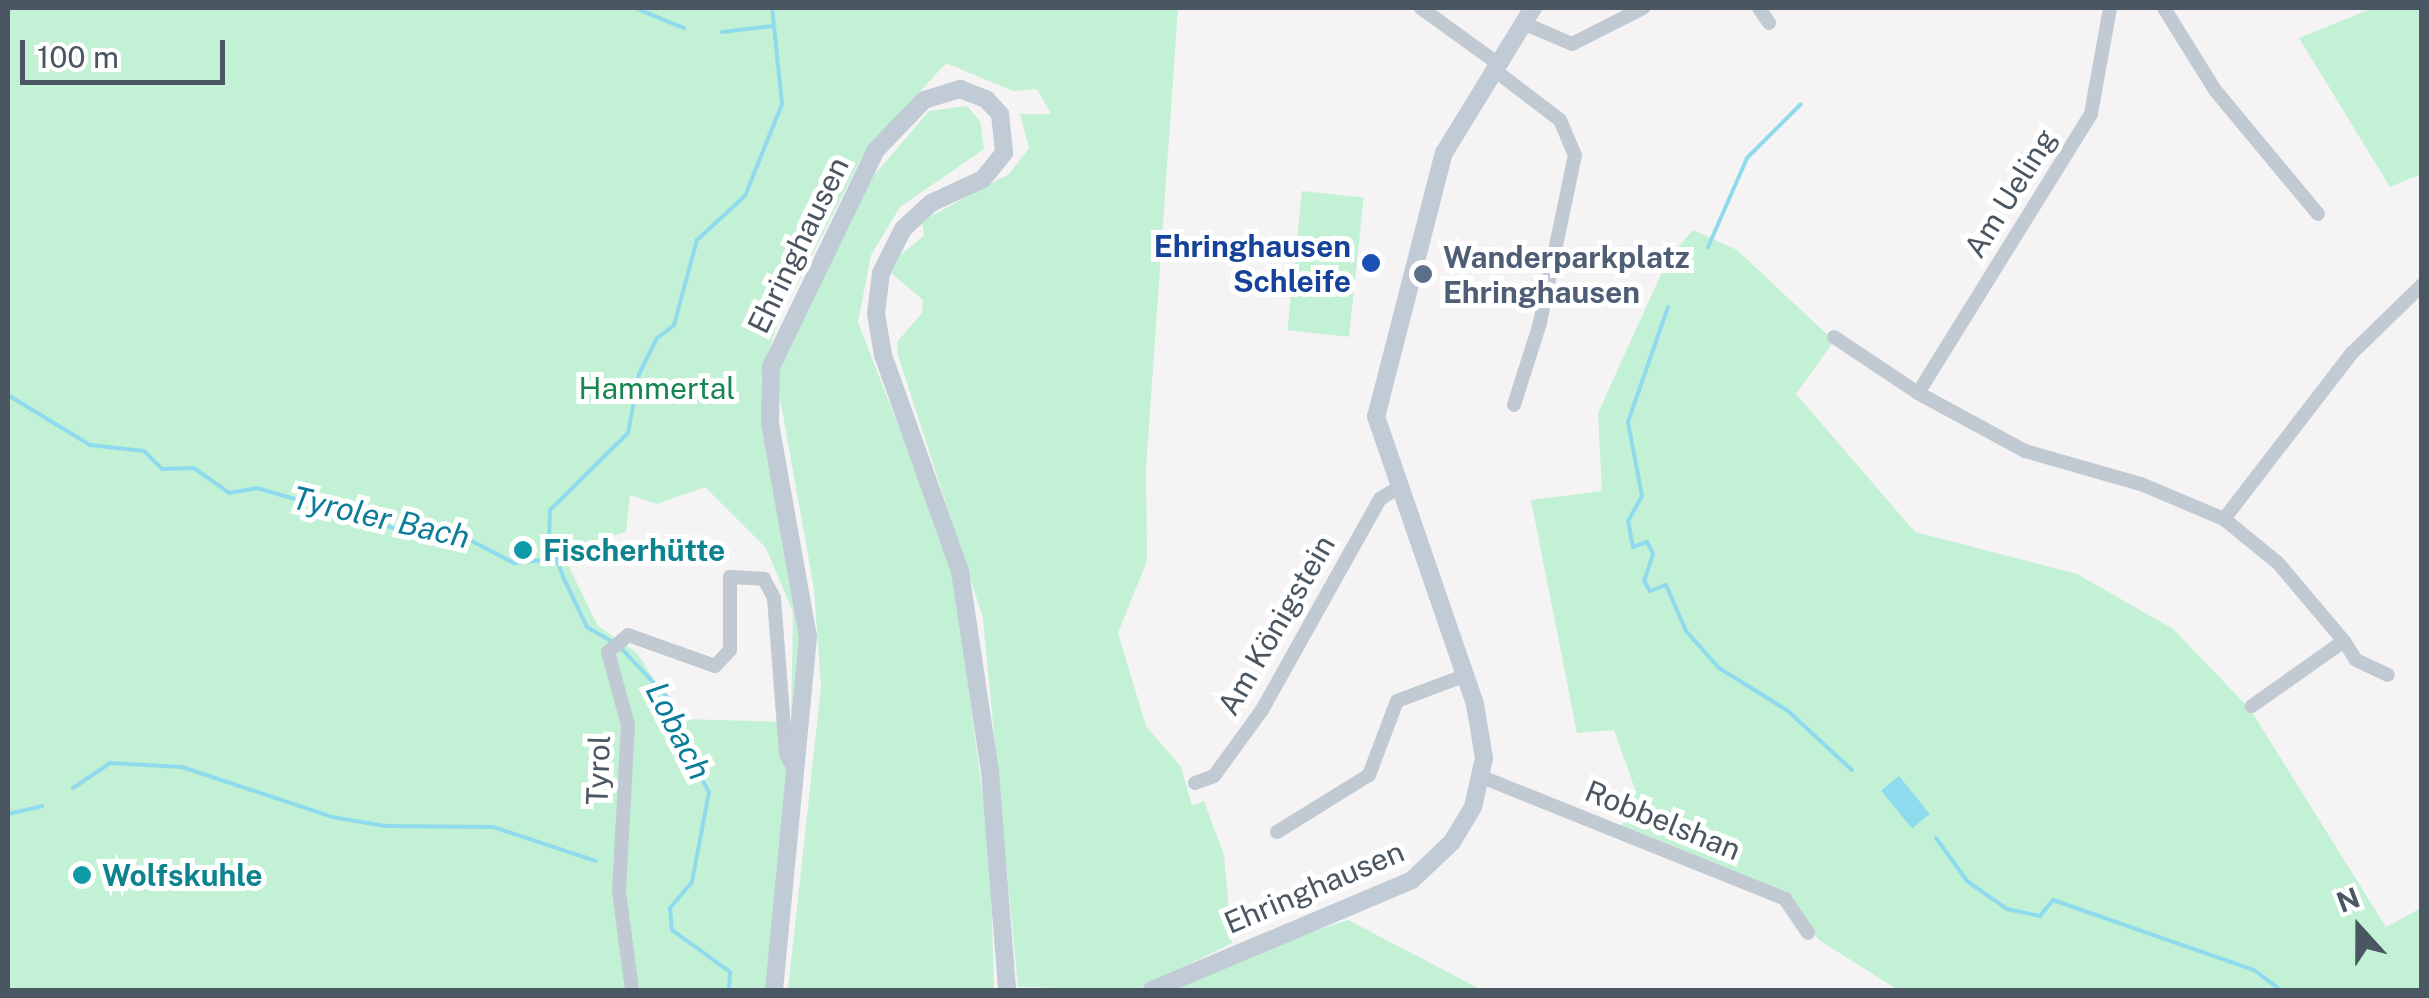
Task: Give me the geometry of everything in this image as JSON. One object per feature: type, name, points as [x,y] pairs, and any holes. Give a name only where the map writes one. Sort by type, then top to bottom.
[{"type":"main road","name":"Ehringhausen","points":[[1152,990],[1412,880],[1460,830],[1482,777],[1482,734],[1466,674],[1378,438],[1379,397],[1444,153],[1528,15]]},
{"type":"main road","name":"Ehringhausen","points":[[774,990],[807,616],[770,423],[774,357],[876,150],[924,100],[969,90],[1000,114],[1004,152],[984,179],[932,203],[903,230],[880,279],[876,322],[960,571],[990,772],[1007,990]]},
{"type":"street","points":[[1421,8],[1567,130],[1574,167],[1514,404]]},
{"type":"street","name":"Ehringhausen","points":[[1528,15],[1572,44],[1643,8]]},
{"type":"street","points":[[1759,8],[1769,23]]},
{"type":"street","name":"Am Ueling","points":[[1918,393],[2091,114],[2110,8]]},
{"type":"street","points":[[2164,8],[2215,90],[2318,214]]},
{"type":"street","points":[[2224,520],[2334,374],[2422,285]]},
{"type":"street","points":[[1834,337],[1918,393],[2025,451],[2141,484],[2224,520],[2278,563],[2356,660],[2388,676]]},
{"type":"street","name":"Am Königstein","points":[[1196,783],[1214,776],[1262,710],[1380,498],[1396,489]]},
{"type":"street","name":"Tyrol","points":[[633,986],[619,891],[628,725],[608,652],[628,635],[715,666],[730,650],[730,577],[764,580],[774,598],[786,754],[796,772]]},
{"type":"street","points":[[2252,706],[2344,641]]},
{"type":"street","points":[[1277,832],[1369,775],[1397,700],[1466,674]]},
{"type":"street","name":"Robbelshan","points":[[1482,777],[1785,898],[1808,933]]},
{"type":"green space","name":"Hammertal","points":[[8,8],[1178,8],[1146,469],[1147,561],[1118,633],[1146,726],[1181,767],[1192,806],[1204,801],[1224,855],[1232,943],[1137,990],[1018,987],[983,618],[898,355],[897,342],[922,313],[923,300],[891,273],[894,260],[924,236],[922,221],[1009,174],[1029,148],[1020,114],[1051,114],[1037,89],[1013,91],[946,63],[863,155],[777,324],[761,379],[763,435],[801,642],[766,990],[8,990]],"holes":[[[705,487],[766,548],[793,612],[791,722],[679,719],[637,653],[598,626],[570,569],[565,549],[626,532],[630,495],[657,504]]]},
{"type":"green space","points":[[2373,8],[2421,8],[2421,174],[2390,187],[2299,38]]},
{"type":"green space","points":[[967,106],[980,121],[984,149],[900,207],[871,255],[858,322],[952,564],[990,851],[994,990],[788,990],[821,687],[814,589],[777,381],[784,349],[865,186],[929,111]]},
{"type":"green space","points":[[1302,191],[1364,197],[1349,337],[1287,330]]},
{"type":"green space","points":[[1693,230],[1737,250],[1834,341],[1796,394],[1915,532],[2077,574],[2173,629],[2250,709],[2386,927],[2421,908],[2421,990],[1898,990],[1819,940],[1786,896],[1622,826],[1636,792],[1614,730],[1577,733],[1531,500],[1602,491],[1598,413],[1668,259]]},
{"type":"green space","points":[[1348,920],[1482,990],[1171,990],[1266,947]]},
{"type":"water","points":[[1899,776],[1930,814],[1912,829],[1881,790]]},
{"type":"waterway","points":[[635,8],[684,28]]},
{"type":"waterway","name":"Lobach","points":[[611,641],[587,627],[564,579],[549,538],[550,510],[628,433],[639,374],[657,338],[674,325],[697,240],[745,196],[782,104],[772,8]]},
{"type":"waterway","points":[[722,32],[773,26]]},
{"type":"waterway","points":[[1708,247],[1747,158],[1801,104]]},
{"type":"waterway","points":[[1668,307],[1628,422],[1642,496],[1628,521],[1633,547],[1647,542],[1653,554],[1644,581],[1650,591],[1666,585],[1686,631],[1719,668],[1788,711],[1852,770]]},
{"type":"waterway","name":"Tyroler Bach","points":[[8,395],[90,445],[144,451],[162,469],[194,468],[229,493],[257,488],[397,529],[413,522],[447,528],[514,563],[541,560]]},
{"type":"waterway","name":"Lobach","points":[[619,646],[670,700],[672,726],[709,792],[692,882],[670,908],[672,930],[730,972],[729,990]]},
{"type":"waterway","points":[[73,788],[110,763],[182,767],[332,817],[385,826],[493,827],[596,861]]},
{"type":"waterway","points":[[8,814],[42,806]]},
{"type":"waterway","points":[[1936,838],[1967,881],[2007,909],[2040,916],[2053,900],[2254,970],[2281,990]]},
{"type":"place","name":"Ehringhausen Schleife","points":[[1371,263]]},
{"type":"place","name":"Wanderparkplatz Ehringhausen","points":[[1423,274]]},
{"type":"place","name":"Fischerhütte","points":[[523,550]]},
{"type":"place","name":"Wolfskuhle","points":[[82,875]]}]
